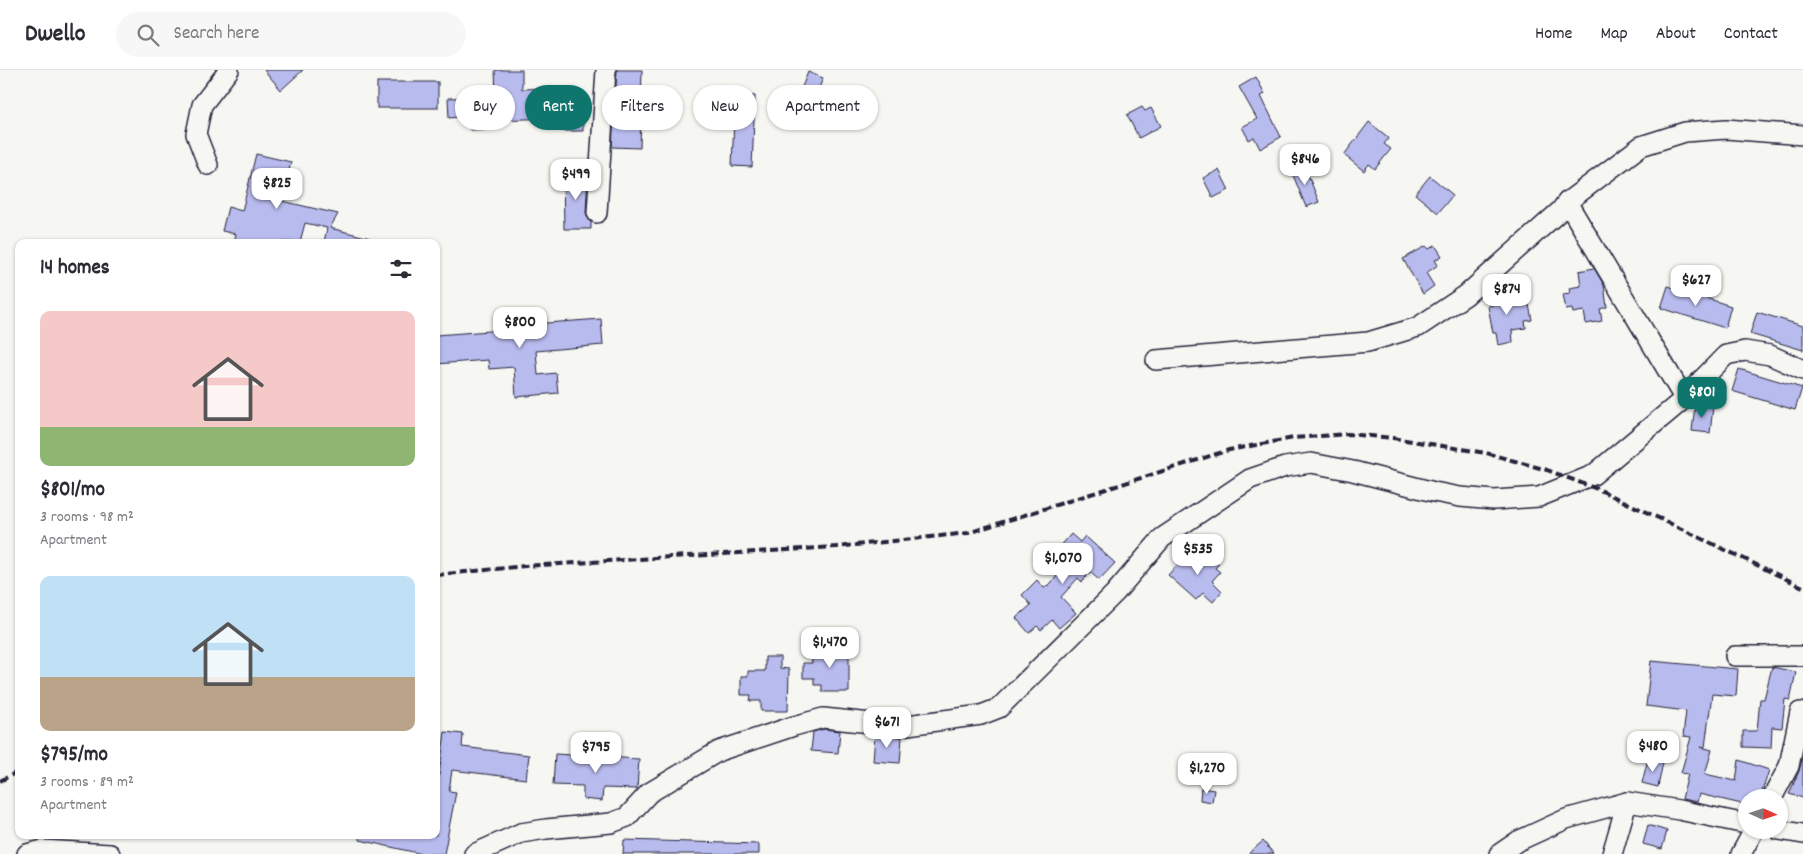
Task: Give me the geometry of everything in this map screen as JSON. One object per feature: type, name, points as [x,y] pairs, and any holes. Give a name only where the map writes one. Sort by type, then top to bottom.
[{"type":"street","points":[[208,165],[196,134],[202,105],[229,70]]},
{"type":"street","points":[[597,213],[606,70]]},
{"type":"street","points":[[1156,360],[1368,342],[1418,326],[1466,295],[1560,211],[1567,202],[1641,146],[1685,132],[1726,129],[1803,135]]},
{"type":"street","points":[[1567,202],[1684,398]]},
{"type":"street","points":[[474,854],[521,833],[611,824],[627,817],[649,793],[719,751],[794,726],[823,718],[900,726],[981,715],[999,708],[1115,593],[1162,538],[1250,479],[1285,467],[1311,463],[1353,471],[1434,492],[1460,496],[1494,500],[1539,497],[1593,475],[1684,398],[1726,355],[1745,351],[1770,355],[1803,370]]},
{"type":"street","points":[[1735,656],[1803,656]]},
{"type":"street","points":[[1777,789],[1789,766],[1800,712]]},
{"type":"street","points":[[1612,854],[1627,802]]},
{"type":"street","points":[[1499,854],[1518,841],[1566,819],[1627,802],[1738,822]]},
{"type":"street","points":[[1788,832],[1803,834]]},
{"type":"street","points":[[1741,854],[1749,839]]},
{"type":"street","points":[[27,854],[43,850],[110,854]]},
{"type":"building","points":[[264,70],[303,70],[281,90]]},
{"type":"building","points":[[495,70],[522,70],[522,89],[525,89],[525,119],[515,119],[515,85],[496,85]]},
{"type":"building","points":[[617,70],[642,70],[642,85],[616,85]]},
{"type":"building","points":[[808,72],[823,78],[820,85],[803,85]]},
{"type":"building","points":[[1256,77],[1265,94],[1261,96],[1281,137],[1260,149],[1254,137],[1249,140],[1242,127],[1257,119],[1239,87]]},
{"type":"building","points":[[377,82],[438,82],[438,108],[377,108]]},
{"type":"building","points":[[448,98],[455,98],[455,117],[449,118]]},
{"type":"building","points":[[1142,107],[1145,111],[1151,108],[1161,126],[1139,138],[1127,115]]},
{"type":"building","points":[[1369,122],[1389,138],[1384,144],[1391,149],[1375,169],[1369,164],[1364,171],[1344,155]]},
{"type":"building","points":[[583,130],[583,131],[561,131]]},
{"type":"building","points":[[613,130],[640,130],[640,148],[612,147]]},
{"type":"building","points":[[734,130],[754,130],[752,167],[732,166]]},
{"type":"building","points":[[256,154],[291,162],[282,201],[338,214],[330,228],[370,238],[325,239],[327,228],[305,223],[301,239],[235,239],[236,234],[222,231],[228,207],[242,211]]},
{"type":"building","points":[[1304,165],[1319,202],[1306,207],[1291,170]]},
{"type":"building","points":[[1219,170],[1229,190],[1213,198],[1203,178]]},
{"type":"building","points":[[588,172],[586,213],[591,223],[591,229],[564,229],[563,173]]},
{"type":"building","points":[[1430,176],[1453,195],[1438,213],[1415,194]]},
{"type":"building","points":[[1435,245],[1442,256],[1435,260],[1438,265],[1426,273],[1434,286],[1423,294],[1403,259],[1426,246],[1429,249]]},
{"type":"building","points":[[1594,268],[1604,285],[1607,307],[1600,309],[1602,321],[1586,324],[1584,311],[1573,313],[1572,309],[1566,310],[1563,294],[1570,293],[1569,288],[1581,286],[1579,271]]},
{"type":"building","points":[[1668,286],[1731,306],[1725,328],[1661,308]]},
{"type":"building","points":[[1508,288],[1510,303],[1522,301],[1523,306],[1529,305],[1532,320],[1525,321],[1526,328],[1512,330],[1513,342],[1498,345],[1496,333],[1493,333],[1488,306],[1493,305],[1491,291]]},
{"type":"building","points":[[1757,312],[1803,326],[1803,350],[1750,334]]},
{"type":"building","points":[[518,314],[519,325],[601,319],[603,345],[536,351],[538,375],[556,373],[558,393],[516,397],[514,367],[489,369],[488,360],[440,364],[440,335],[503,330],[502,315]]},
{"type":"building","points":[[1739,369],[1802,388],[1795,410],[1732,391]]},
{"type":"building","points":[[1695,405],[1713,407],[1710,433],[1692,431]]},
{"type":"building","points":[[1071,534],[1080,542],[1085,536],[1115,563],[1099,580],[1090,572],[1082,582],[1078,578],[1061,597],[1076,613],[1059,628],[1052,620],[1041,630],[1037,626],[1029,633],[1016,618],[1031,605],[1022,595],[1037,580],[1044,588],[1066,566],[1062,563],[1068,556],[1059,548]]},
{"type":"building","points":[[1204,550],[1219,564],[1215,568],[1220,572],[1212,581],[1222,591],[1213,602],[1203,593],[1196,600],[1168,575],[1185,556],[1193,563]]},
{"type":"building","points":[[825,641],[841,641],[841,652],[849,652],[849,692],[822,692],[822,685],[814,685],[814,678],[803,678],[803,663],[812,663],[811,656],[825,656]]},
{"type":"building","points":[[765,657],[780,657],[780,668],[789,669],[788,711],[761,711],[761,701],[750,701],[751,695],[741,695],[741,676],[748,676],[748,671],[765,671]]},
{"type":"building","points":[[1651,661],[1738,669],[1736,696],[1712,694],[1705,747],[1701,747],[1712,750],[1705,774],[1736,781],[1739,760],[1769,770],[1763,789],[1738,789],[1738,803],[1699,794],[1697,802],[1682,799],[1688,774],[1681,773],[1691,737],[1683,736],[1686,711],[1646,706]]},
{"type":"building","points":[[1772,667],[1796,672],[1790,700],[1785,699],[1782,728],[1772,727],[1771,748],[1743,747],[1743,731],[1757,731],[1760,699],[1764,699]]},
{"type":"building","points":[[824,729],[840,731],[838,753],[811,751],[813,732]]},
{"type":"building","points":[[445,732],[463,734],[462,747],[529,755],[526,779],[452,770],[449,791],[456,792],[444,854],[422,854],[360,840],[440,839],[440,767]]},
{"type":"building","points":[[875,735],[902,737],[900,763],[873,761]]},
{"type":"building","points":[[555,754],[639,759],[637,789],[603,788],[602,801],[583,799],[583,786],[553,785]]},
{"type":"building","points":[[1803,756],[1803,798],[1789,794]]},
{"type":"building","points":[[1648,759],[1663,762],[1658,787],[1642,783]]},
{"type":"building","points":[[1201,788],[1214,790],[1212,802],[1200,800]]},
{"type":"building","points":[[1648,825],[1667,831],[1662,849],[1643,844]]},
{"type":"building","points":[[624,840],[759,844],[759,854],[623,854]]},
{"type":"building","points":[[1263,841],[1274,854],[1248,854]]},
{"type":"railway","points":[[440,575],[525,566],[837,547],[968,533],[1229,450],[1294,438],[1348,434],[1393,438],[1486,453],[1547,470],[1600,490],[1803,587]]},
{"type":"railway","points":[[0,781],[15,773]]}]
